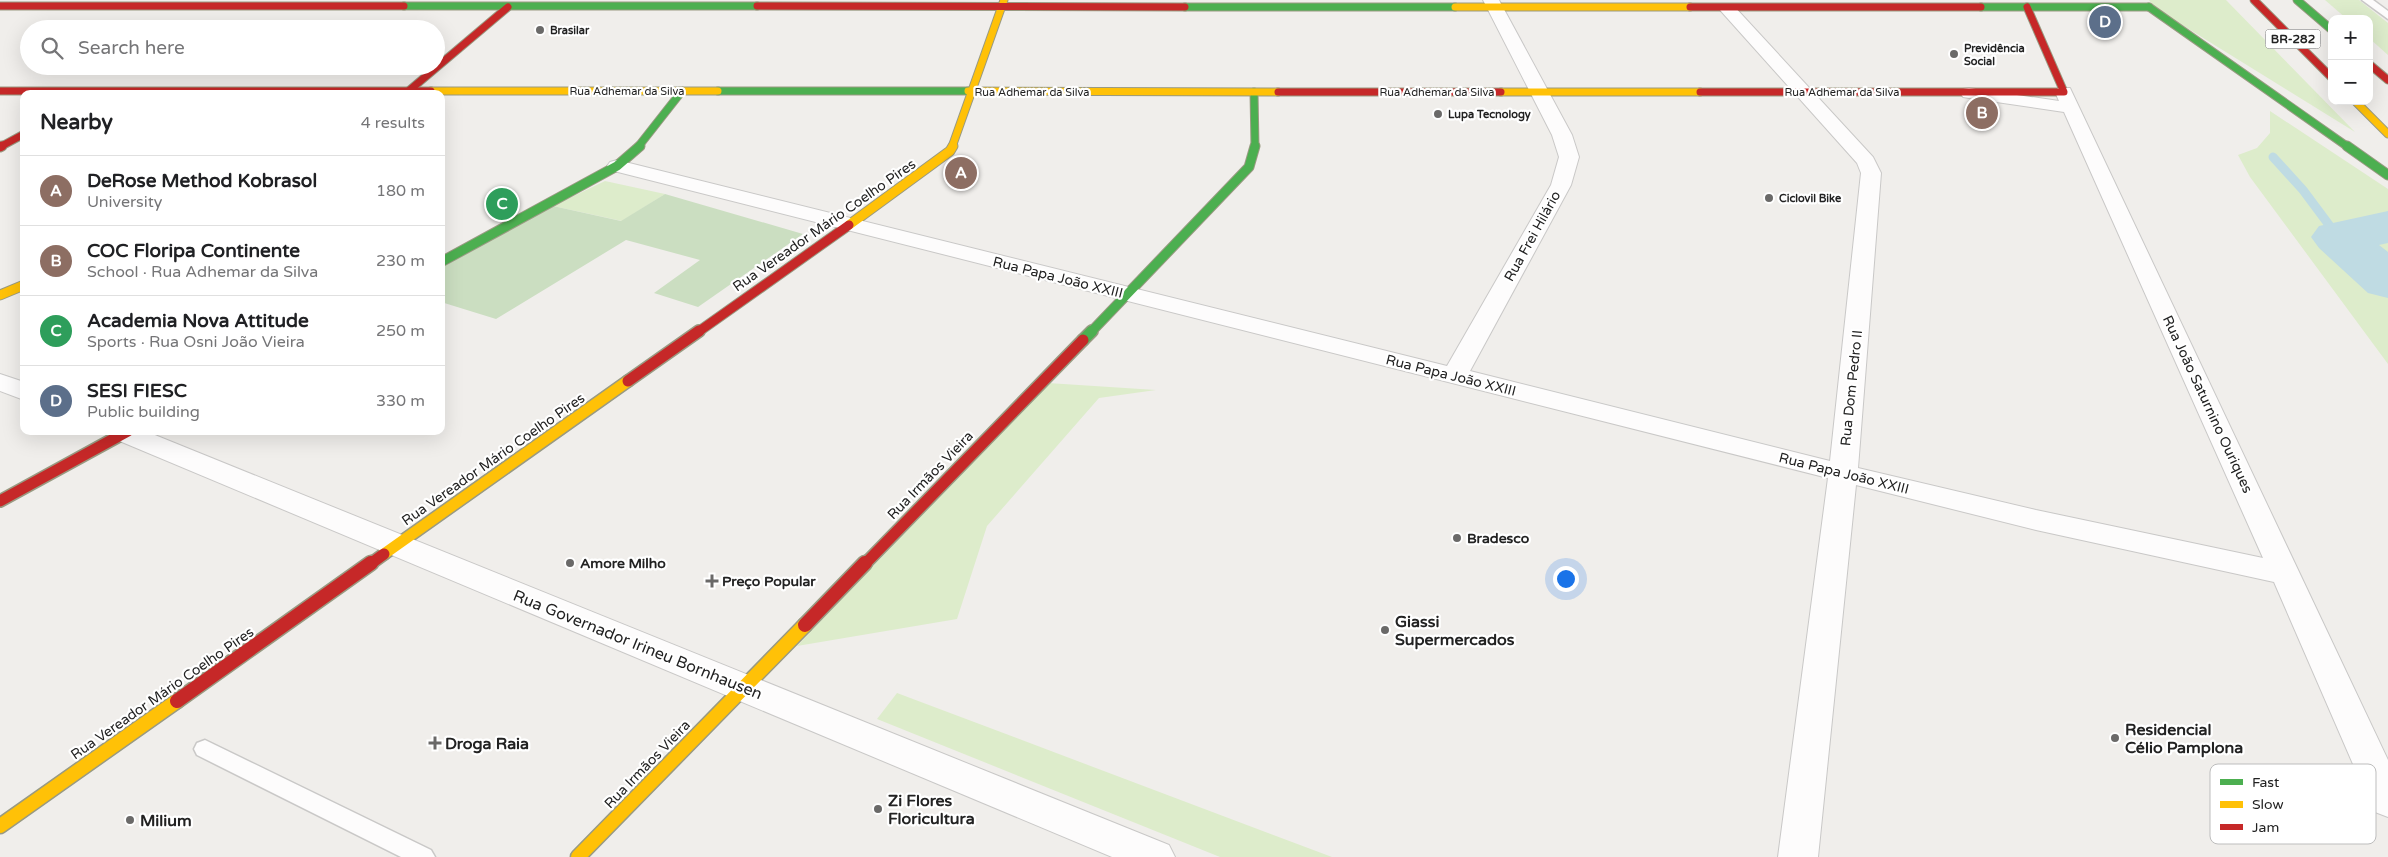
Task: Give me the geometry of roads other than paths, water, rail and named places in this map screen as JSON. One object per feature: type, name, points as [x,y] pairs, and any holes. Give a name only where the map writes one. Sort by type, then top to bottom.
[{"type":"main road","points":[[185,6],[196,0]]},
{"type":"main road","name":"BR-282","points":[[2254,0],[2328,74]]},
{"type":"main road","name":"BR-282","points":[[2297,0],[2328,27]]},
{"type":"main road","points":[[0,6],[403,3],[508,7],[1003,3],[1722,4],[2027,7],[2146,4],[2388,174]]},
{"type":"main road","name":"Rua Vereador Mário Coelho Pires","points":[[0,826],[950,152],[973,92],[1003,3]]},
{"type":"main road","points":[[445,61],[508,7]]},
{"type":"main road","name":"Rua João Saturnino Ouriques","points":[[2027,7],[2063,99]]},
{"type":"main road","points":[[2373,67],[2388,80]]},
{"type":"main road","points":[[411,90],[428,75]]},
{"type":"main road","name":"Rua Adhemar da Silva","points":[[0,91],[20,91]]},
{"type":"main road","points":[[445,260],[617,166],[641,145],[682,92]]},
{"type":"main road","name":"Rua Irmãos Vieira","points":[[578,857],[1128,294],[1249,167],[1254,156],[1255,147],[1254,92]]},
{"type":"main road","name":"Rua Adhemar da Silva","points":[[445,93],[1969,93]]},
{"type":"main road","points":[[2359,105],[2388,134]]},
{"type":"main road","points":[[0,146],[20,136]]},
{"type":"main road","points":[[0,295],[20,287]]},
{"type":"main road","points":[[0,501],[119,435]]},
{"type":"street","name":"Rua Frei Hilário","points":[[1454,376],[1561,185],[1567,170],[1569,157],[1567,146],[1493,4]]},
{"type":"street","name":"Rua Dom Pedro II","points":[[1722,4],[1866,161],[1871,173],[1843,473],[1798,857]]},
{"type":"street","points":[[1969,93],[2063,99]]},
{"type":"street","name":"Rua João Saturnino Ouriques","points":[[2063,99],[2286,574],[2371,764]]},
{"type":"street","name":"Rua Papa João XXIII","points":[[617,166],[1843,473],[2036,520],[2286,574]]},
{"type":"street","points":[[0,382],[20,390]]},
{"type":"street","name":"Rua Governador Irineu Bornhausen","points":[[131,435],[1156,857]]},
{"type":"street","name":"Rua João Saturnino Ouriques","points":[[2376,774],[2388,801]]},
{"type":"lane","points":[[2368,1],[2388,3]]},
{"type":"lane","points":[[2368,1],[2388,16]]},
{"type":"lane","points":[[205,749],[424,857]]},
{"type":"waterway","points":[[2273,157],[2303,190],[2338,237]]},
{"type":"waterway","points":[[2388,227],[2338,237],[2388,281]]},
{"type":"place","name":"SESI FIESC","points":[[2105,22]]},
{"type":"place","name":"Brasilar","points":[[540,30]]},
{"type":"place","name":"Previdência Social","points":[[1954,54]]},
{"type":"place","name":"COC Floripa Continente","points":[[1982,113]]},
{"type":"place","name":"Lupa Tecnology","points":[[1438,114]]},
{"type":"place","name":"DeRose Method Kobrasol","points":[[961,173]]},
{"type":"place","name":"Ciclovil Bike","points":[[1769,198]]},
{"type":"place","name":"Academia Nova Attitude","points":[[502,204]]},
{"type":"place","name":"Bradesco","points":[[1457,538]]},
{"type":"place","name":"Amore Milho","points":[[570,563]]},
{"type":"place","name":"Preço Popular","points":[[712,581]]},
{"type":"place","name":"Giassi Supermercados","points":[[1385,630]]},
{"type":"place","name":"Residencial Célio Pamplona","points":[[2115,738]]},
{"type":"place","name":"Droga Raia","points":[[435,743]]},
{"type":"place","name":"Zi Flores Floricultura","points":[[878,809]]},
{"type":"place","name":"Milium","points":[[130,820]]}]
